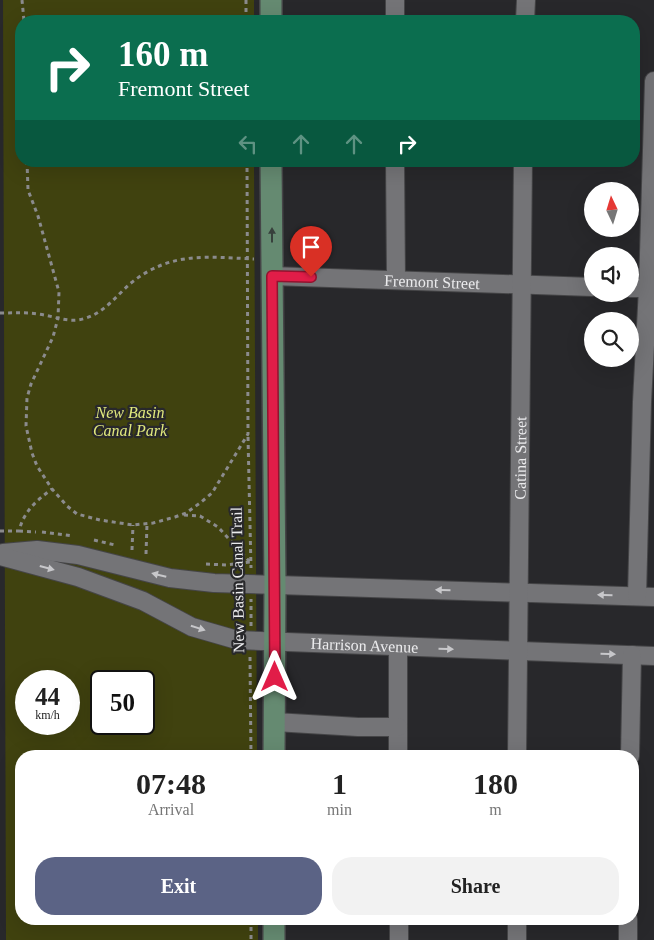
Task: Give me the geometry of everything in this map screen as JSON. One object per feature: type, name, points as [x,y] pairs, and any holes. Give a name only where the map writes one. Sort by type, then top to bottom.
[{"type":"main road","points":[[271,0],[271,15]]},
{"type":"main road","points":[[271,167],[275,584],[274,750]]},
{"type":"main road","points":[[274,925],[274,940]]},
{"type":"street","points":[[395,0],[395,15]]},
{"type":"street","points":[[525,15],[526,0]]},
{"type":"street","points":[[646,597],[642,402],[651,288],[654,81]]},
{"type":"street","points":[[395,167],[396,280]]},
{"type":"street","name":"Catina Street","points":[[517,750],[523,167]]},
{"type":"street","name":"Fremont Street","points":[[272,267],[396,280],[584,287]]},
{"type":"street","name":"Harrison Avenue","points":[[0,554],[37,550],[78,554],[170,578],[214,583],[646,597]]},
{"type":"street","name":"Harrison Avenue","points":[[0,554],[78,577],[143,601],[192,627],[237,640],[654,656]]},
{"type":"street","points":[[398,646],[398,750]]},
{"type":"street","points":[[630,750],[632,655]]},
{"type":"street","points":[[275,722],[358,727],[398,727]]},
{"type":"street","points":[[399,925],[399,940]]},
{"type":"street","points":[[518,925],[518,940]]},
{"type":"street","points":[[628,925],[628,940]]},
{"type":"path","points":[[22,0],[23,15]]},
{"type":"path","points":[[246,0],[246,15]]},
{"type":"path","points":[[27,167],[28,190],[38,216],[60,292],[58,318],[53,337],[31,384],[26,426],[37,466],[52,489],[77,514],[100,520],[133,525],[147,524],[181,515],[193,509],[212,493],[248,434]]},
{"type":"path","name":"New Basin Canal Trail","points":[[247,167],[251,750]]},
{"type":"path","points":[[0,313],[30,313],[66,321],[87,318],[97,313],[152,268],[185,258],[247,258],[272,267]]},
{"type":"path","points":[[19,531],[21,522],[34,502],[52,489]]},
{"type":"path","points":[[181,515],[200,516],[218,527],[250,562]]},
{"type":"path","points":[[146,554],[147,524]]},
{"type":"path","points":[[132,550],[133,525]]},
{"type":"path","points":[[0,532],[58,533],[75,536]]},
{"type":"path","points":[[92,540],[117,546]]},
{"type":"path","points":[[124,548],[156,556]]},
{"type":"path","points":[[200,563],[226,565],[250,562]]},
{"type":"path","points":[[251,925],[251,940]]},
{"type":"green space","name":"New Basin Canal Park","points":[[3,0],[254,0],[254,15],[15,15],[15,167],[254,167],[257,750],[15,750],[15,925],[258,925],[258,940],[6,940]]},
{"type":"route","points":[[275,677],[272,276],[311,277]]}]
